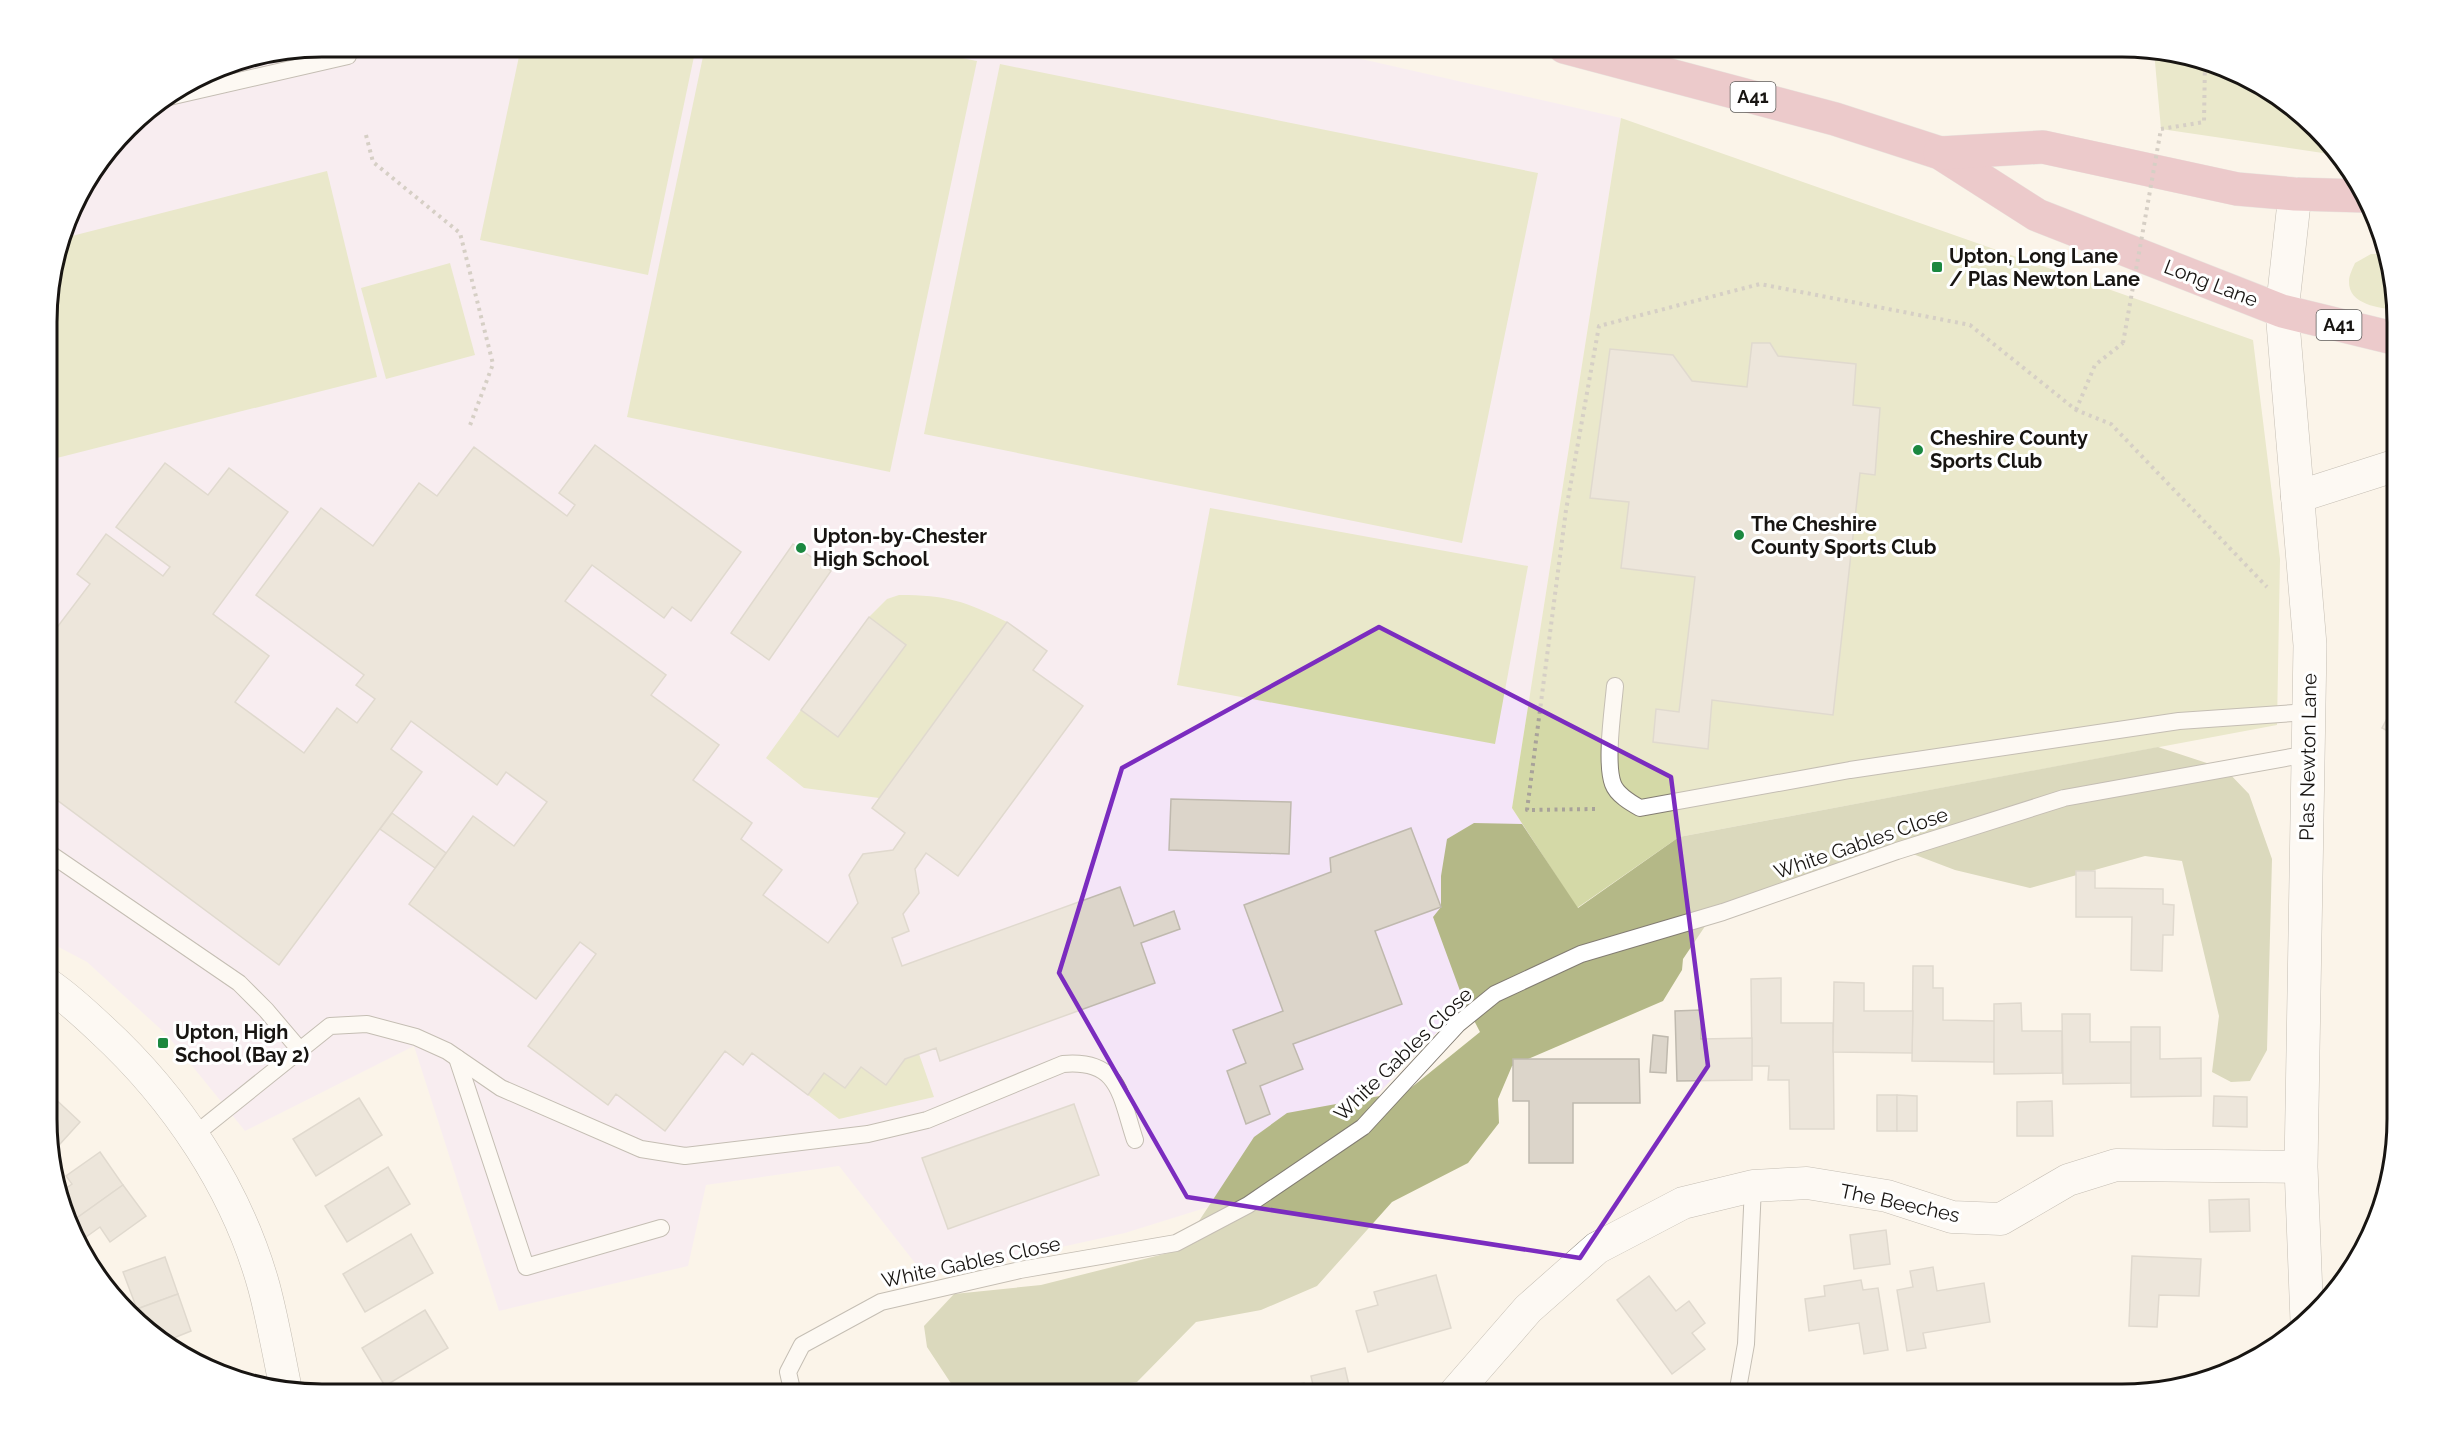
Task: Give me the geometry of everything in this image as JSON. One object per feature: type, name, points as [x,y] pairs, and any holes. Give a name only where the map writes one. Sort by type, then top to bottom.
[{"type":"highway","name":"Long Lane","points":[[1605,57],[1835,119],[1940,153],[2037,215],[2282,311],[2387,337]]},
{"type":"highway","name":"Long Lane","points":[[1940,153],[2043,147],[2237,189],[2354,196]]},
{"type":"street","name":"Plas Newton Lane","points":[[2295,194],[2282,311],[2310,645],[2301,1167],[2307,1308]]},
{"type":"street","points":[[2297,497],[2387,468]]},
{"type":"street","points":[[57,990],[132,1057],[188,1126],[234,1207],[242,1227],[264,1286],[284,1381]]},
{"type":"street","name":"The Beeches","points":[[1463,1384],[1528,1309],[1597,1248],[1683,1203],[1753,1186],[1807,1184],[1887,1196],[1952,1217],[2001,1219],[2068,1180],[2116,1165],[2301,1167]]},
{"type":"lane","points":[[192,92],[344,57]]},
{"type":"lane","points":[[1615,686],[1610,747],[1613,784],[1625,799],[1640,808],[1850,770],[2179,721],[2309,712]]},
{"type":"lane","name":"White Gables Close","points":[[791,1384],[788,1372],[802,1345],[881,1302],[1020,1270],[1176,1243],[1248,1205],[1364,1127],[1458,1024],[1495,994],[1581,954],[1723,912],[1897,851],[2064,798],[2308,754]]},
{"type":"lane","points":[[57,858],[239,983],[300,1050]]},
{"type":"lane","points":[[193,1136],[330,1026],[367,1024],[416,1037],[457,1058],[501,1088],[641,1149],[685,1156],[868,1134],[927,1120],[1063,1064],[1084,1063],[1110,1075],[1135,1140]]},
{"type":"lane","points":[[457,1058],[526,1267],[661,1228]]},
{"type":"lane","points":[[1739,1384],[1746,1344],[1753,1186]]},
{"type":"path","points":[[2076,410],[2095,365],[2123,343],[2162,129],[2204,122],[2205,70]]},
{"type":"path","points":[[366,135],[373,162],[460,233],[493,364],[469,428]]},
{"type":"path","points":[[1640,808],[1527,810],[1566,510],[1599,326],[1760,284],[1970,326],[2076,410],[2111,424],[2267,588]]},
{"type":"highlighted area","points":[[1379,627],[1671,777],[1708,1066],[1580,1258],[1187,1197],[1059,973],[1122,768]]},
{"type":"shaded area","name":"Upton-by-Chester High School","points":[[322,57],[1353,57],[1621,118],[1512,808],[1577,908],[1457,1011],[1353,1120],[1237,1198],[1125,1233],[926,1277],[839,1166],[706,1185],[688,1266],[499,1311],[414,1046],[245,1131],[167,1035],[87,962],[57,946],[57,322],[59,288],[66,254],[77,221],[84,205],[112,161],[147,123],[175,102],[205,84],[237,71],[271,62]]},
{"type":"green space","points":[[519,57],[694,57],[648,275],[480,240]]},
{"type":"green space","points":[[703,57],[957,57],[977,61],[890,472],[627,417]]},
{"type":"green space","points":[[2155,59],[2207,71],[2239,84],[2269,102],[2297,123],[2326,154],[2161,129]]},
{"type":"green space","points":[[1000,64],[1538,173],[1462,543],[924,434]]},
{"type":"green space","name":"Cheshire County Sports Club","points":[[1621,118],[2253,340],[2280,559],[2277,725],[1679,837],[1577,908],[1512,808]]},
{"type":"green space","points":[[327,171],[377,377],[57,458],[59,288],[71,236]]},
{"type":"green space","points":[[2371,254],[2378,254],[2385,288],[2386,309],[2366,304],[2354,295],[2350,289],[2349,279],[2355,263]]},
{"type":"green space","points":[[450,263],[475,355],[386,379],[361,288]]},
{"type":"green space","points":[[1210,508],[1528,566],[1495,744],[1177,685]]},
{"type":"green space","points":[[899,595],[930,596],[967,604],[1007,622],[879,798],[804,788],[766,758],[801,710],[838,737],[906,645],[869,617],[887,599]]},
{"type":"green space","points":[[2158,747],[2225,769],[2249,794],[2272,859],[2267,1050],[2250,1081],[2231,1082],[2212,1072],[2219,1016],[2182,861],[2145,856],[2030,888],[1955,870],[1897,848],[1718,907],[1683,959],[1682,970],[1663,1001],[1512,1066],[1498,1099],[1499,1123],[1468,1163],[1392,1202],[1317,1286],[1261,1310],[1196,1322],[1137,1382],[1120,1384],[951,1384],[927,1347],[924,1326],[954,1294],[1041,1285],[1180,1250],[1254,1137],[1287,1113],[1407,1091],[1480,1032],[1463,999],[1433,917],[1441,907],[1441,876],[1447,839],[1474,823],[1522,824],[1578,908],[1679,837]]},
{"type":"green space","points":[[919,1054],[934,1097],[839,1119],[808,1095],[824,1073],[845,1088],[861,1067],[886,1085],[905,1059]]},
{"type":"building","name":"The Cheshire County Sports Club","points":[[1752,343],[1770,343],[1778,356],[1856,364],[1853,405],[1880,408],[1875,475],[1860,473],[1833,715],[1712,700],[1708,749],[1653,742],[1656,709],[1679,712],[1695,577],[1621,568],[1629,502],[1590,498],[1610,349],[1673,355],[1692,381],[1747,387]]},
{"type":"building","points":[[595,445],[741,552],[691,621],[672,607],[664,618],[592,565],[565,601],[666,675],[651,695],[719,745],[693,780],[752,823],[741,839],[782,870],[763,895],[828,943],[858,903],[849,875],[863,854],[893,850],[905,833],[872,808],[1007,622],[1047,651],[1033,670],[1083,706],[958,876],[926,853],[915,869],[919,893],[903,914],[909,931],[892,938],[902,966],[1120,887],[1134,926],[1174,911],[1180,929],[1141,943],[1155,983],[940,1061],[936,1048],[905,1059],[886,1085],[861,1067],[845,1088],[824,1073],[808,1095],[752,1053],[743,1065],[725,1051],[665,1131],[616,1094],[608,1105],[528,1046],[596,954],[580,942],[536,999],[409,904],[473,816],[514,846],[547,802],[506,772],[497,785],[411,721],[391,749],[422,772],[279,965],[57,800],[57,627],[90,584],[77,574],[106,534],[163,576],[170,567],[116,527],[165,463],[208,495],[229,468],[288,512],[213,614],[269,656],[235,702],[304,753],[337,708],[357,723],[375,699],[356,685],[364,675],[256,595],[321,508],[373,546],[419,483],[437,496],[474,447],[567,516],[575,505],[559,493]]},
{"type":"building","points":[[793,544],[831,571],[769,660],[731,633]]},
{"type":"building","points":[[869,617],[906,645],[838,737],[801,710]]},
{"type":"building","points":[[2387,719],[2387,731],[2382,728]]},
{"type":"building","points":[[1171,799],[1291,802],[1289,854],[1169,850]]},
{"type":"building","points":[[392,813],[446,853],[435,868],[380,829]]},
{"type":"building","points":[[1411,828],[1441,907],[1375,931],[1402,1004],[1293,1044],[1303,1069],[1260,1086],[1270,1114],[1246,1124],[1227,1071],[1246,1063],[1233,1030],[1283,1011],[1244,905],[1331,872],[1330,858]]},
{"type":"building","points":[[2076,871],[2095,871],[2095,888],[2163,889],[2163,904],[2174,905],[2173,935],[2163,935],[2162,971],[2131,970],[2132,917],[2076,917]]},
{"type":"building","points":[[1913,966],[1933,966],[1933,988],[1943,988],[1943,1020],[1995,1021],[1994,1062],[1912,1061]]},
{"type":"building","points":[[1781,978],[1781,1023],[1833,1023],[1834,1129],[1790,1129],[1789,1080],[1768,1080],[1769,1066],[1752,1066],[1751,979]]},
{"type":"building","points":[[1834,982],[1864,983],[1864,1011],[1913,1011],[1912,1053],[1833,1052]]},
{"type":"building","points":[[2021,1003],[2022,1031],[2062,1031],[2062,1073],[1994,1074],[1994,1004]]},
{"type":"building","points":[[1701,1010],[1701,1039],[1752,1038],[1752,1080],[1677,1081],[1675,1011]]},
{"type":"building","points":[[2062,1014],[2090,1014],[2090,1042],[2131,1042],[2131,1083],[2063,1084]]},
{"type":"building","points":[[2131,1027],[2160,1027],[2160,1059],[2201,1058],[2201,1096],[2131,1097]]},
{"type":"building","points":[[1653,1035],[1668,1037],[1666,1073],[1650,1072]]},
{"type":"building","points":[[1513,1059],[1639,1059],[1640,1103],[1573,1103],[1573,1163],[1529,1163],[1529,1101],[1513,1101]]},
{"type":"building","points":[[1877,1095],[1897,1095],[1897,1131],[1877,1131]]},
{"type":"building","points":[[1897,1095],[1917,1096],[1917,1131],[1897,1131]]},
{"type":"building","points":[[2214,1096],[2247,1097],[2247,1127],[2213,1126]]},
{"type":"building","points":[[359,1098],[382,1135],[316,1176],[293,1139]]},
{"type":"building","points":[[57,1101],[80,1122],[59,1146]]},
{"type":"building","points":[[2052,1101],[2053,1136],[2017,1136],[2017,1102]]},
{"type":"building","points":[[1074,1104],[1099,1175],[948,1229],[922,1158]]},
{"type":"building","points":[[100,1152],[123,1185],[76,1218],[66,1188],[72,1184],[66,1176]]},
{"type":"building","points":[[388,1167],[410,1204],[347,1242],[325,1206]]},
{"type":"building","points":[[123,1185],[146,1216],[110,1242],[100,1227],[86,1237],[76,1218]]},
{"type":"building","points":[[2249,1199],[2250,1231],[2210,1232],[2209,1200]]},
{"type":"building","points":[[1886,1230],[1890,1264],[1854,1269],[1850,1235]]},
{"type":"building","points":[[411,1234],[433,1273],[365,1312],[343,1274]]},
{"type":"building","points":[[2132,1256],[2201,1259],[2199,1296],[2159,1295],[2157,1327],[2129,1326]]},
{"type":"building","points":[[165,1257],[178,1294],[138,1309],[123,1272]]},
{"type":"building","points":[[1933,1267],[1937,1291],[1984,1283],[1990,1322],[1923,1333],[1926,1348],[1907,1351],[1897,1290],[1913,1287],[1910,1271]]},
{"type":"building","points":[[1436,1275],[1451,1328],[1368,1352],[1356,1311],[1378,1305],[1374,1292]]},
{"type":"building","points":[[1649,1276],[1676,1311],[1689,1301],[1705,1323],[1692,1333],[1705,1349],[1672,1374],[1617,1300]]},
{"type":"building","points":[[1861,1280],[1863,1290],[1878,1288],[1888,1350],[1864,1354],[1859,1323],[1809,1331],[1805,1299],[1825,1296],[1824,1286]]},
{"type":"building","points":[[178,1294],[191,1331],[174,1338],[138,1309]]},
{"type":"building","points":[[425,1310],[448,1348],[388,1384],[384,1384],[362,1348]]},
{"type":"building","points":[[1345,1368],[1349,1384],[1313,1384],[1311,1376]]},
{"type":"place","name":"Upton, Long Lane / Plas Newton Lane","points":[[1937,267]]},
{"type":"place","name":"Cheshire County Sports Club","points":[[1918,450]]},
{"type":"place","name":"The Cheshire County Sports Club","points":[[1739,535]]},
{"type":"place","name":"Upton-by-Chester High School","points":[[801,548]]},
{"type":"place","name":"Upton, High School (Bay 2)","points":[[163,1043]]}]
